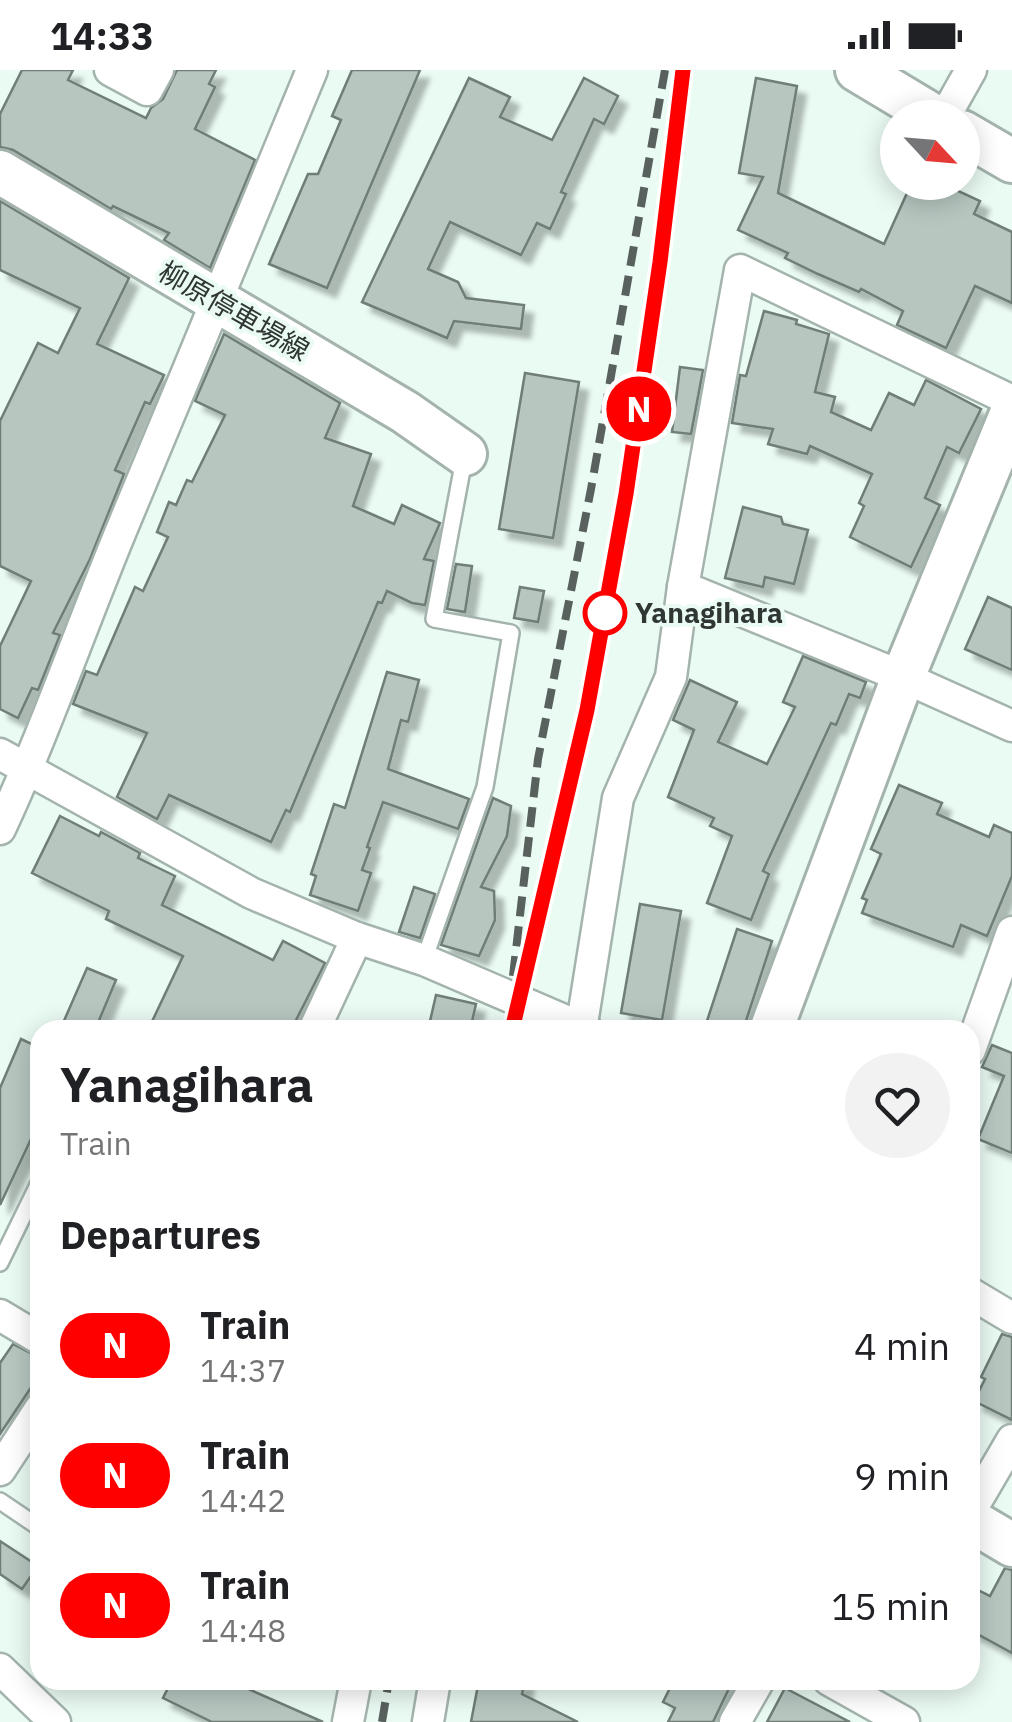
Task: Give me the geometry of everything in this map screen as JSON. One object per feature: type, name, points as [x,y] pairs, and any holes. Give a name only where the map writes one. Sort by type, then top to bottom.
[{"type":"street","points":[[110,70],[148,90],[158,70]]},
{"type":"street","points":[[0,829],[28,770],[122,528],[312,70]]},
{"type":"street","points":[[857,70],[910,100]]},
{"type":"street","points":[[952,100],[971,70]]},
{"type":"street","points":[[980,142],[1012,161]]},
{"type":"street","name":"柳原停車場線","points":[[0,172],[405,412],[465,454]]},
{"type":"street","points":[[585,1020],[618,798],[672,677],[683,587],[740,270],[1012,401]]},
{"type":"street","points":[[776,1020],[903,677],[1012,412]]},
{"type":"street","points":[[683,587],[1012,726]]},
{"type":"street","points":[[0,754],[251,893],[357,938],[424,960],[560,1020]]},
{"type":"street","points":[[319,1020],[357,938]]},
{"type":"street","points":[[980,1025],[1009,951]]},
{"type":"street","points":[[980,1299],[1012,1318]]},
{"type":"street","points":[[0,1314],[30,1333]]},
{"type":"street","points":[[0,1470],[30,1424]]},
{"type":"street","points":[[980,1495],[1012,1440]]},
{"type":"street","points":[[980,1526],[1012,1544]]},
{"type":"street","points":[[0,1669],[54,1722]]},
{"type":"street","points":[[348,1690],[348,1722]]},
{"type":"street","points":[[428,1722],[433,1690]]},
{"type":"street","points":[[734,1722],[753,1690]]},
{"type":"street","points":[[848,1690],[904,1722]]},
{"type":"lane","points":[[424,960],[485,787],[510,633],[434,619],[465,454]]},
{"type":"lane","points":[[0,1263],[30,1202]]},
{"type":"lane","points":[[0,1501],[30,1521]]},
{"type":"building","points":[[22,70],[73,70],[68,80],[146,118],[163,99],[177,70],[216,70],[209,84],[215,87],[195,129],[255,160],[210,268],[164,240],[169,233],[113,206],[111,209],[13,150],[0,147],[0,114]]},
{"type":"building","points":[[352,70],[420,70],[327,288],[269,264],[308,174],[318,174],[341,120],[332,116]]},
{"type":"building","points":[[469,78],[510,97],[500,117],[552,140],[584,78],[618,96],[604,124],[594,119],[561,192],[566,194],[550,229],[537,223],[521,255],[450,222],[428,269],[458,282],[466,298],[524,305],[521,329],[454,321],[447,338],[362,302]]},
{"type":"building","points":[[756,78],[797,86],[778,193],[884,244],[904,200],[980,201],[974,214],[1012,232],[1012,303],[975,286],[946,348],[897,325],[903,311],[785,258],[788,253],[738,230],[763,177],[739,173]]},
{"type":"building","points":[[0,201],[129,278],[97,344],[164,375],[150,404],[145,402],[115,470],[124,474],[90,559],[53,633],[60,635],[38,690],[32,688],[18,718],[0,709],[0,646],[31,581],[0,566],[0,421],[38,343],[58,353],[80,308],[0,270]]},
{"type":"building","points":[[764,311],[829,334],[815,392],[835,397],[831,412],[871,430],[889,393],[914,405],[926,380],[981,409],[959,453],[947,447],[925,498],[940,505],[911,567],[850,537],[872,474],[810,446],[807,454],[768,444],[773,429],[732,423],[740,375],[746,376]]},
{"type":"building","points":[[224,334],[340,403],[325,438],[371,454],[353,506],[394,524],[402,505],[440,523],[424,559],[434,561],[425,605],[387,591],[382,603],[378,602],[290,812],[286,810],[271,842],[169,795],[157,819],[117,797],[147,733],[73,704],[86,671],[97,675],[135,587],[143,591],[168,537],[157,532],[169,502],[176,505],[187,480],[192,482],[225,415],[195,401]]},
{"type":"building","points":[[680,367],[703,370],[691,434],[672,432]]},
{"type":"building","points":[[525,373],[579,382],[553,538],[499,529]]},
{"type":"building","points":[[743,507],[781,517],[783,524],[808,530],[794,584],[765,577],[763,587],[725,578]]},
{"type":"building","points":[[456,564],[472,566],[465,612],[447,609]]},
{"type":"building","points":[[520,587],[544,591],[538,622],[514,618]]},
{"type":"building","points":[[988,597],[1012,608],[1012,670],[965,649]]},
{"type":"building","points":[[803,656],[866,682],[860,698],[849,694],[836,725],[831,723],[763,871],[769,874],[751,920],[707,903],[732,836],[710,826],[714,818],[668,797],[694,730],[673,720],[690,680],[737,702],[718,742],[767,764],[795,707],[783,702]]},
{"type":"building","points":[[387,672],[419,680],[408,722],[401,720],[388,769],[469,799],[458,829],[383,802],[367,847],[370,848],[362,870],[371,873],[358,911],[310,895],[316,876],[311,874],[334,804],[345,808]]},
{"type":"building","points":[[899,785],[942,803],[937,814],[989,837],[994,825],[1012,833],[1012,876],[987,936],[961,925],[953,947],[862,913],[867,900],[862,898],[881,854],[871,849]]},
{"type":"building","points":[[493,798],[511,806],[507,836],[481,887],[494,891],[495,920],[479,956],[441,945]]},
{"type":"building","points":[[60,816],[99,836],[101,832],[140,853],[138,858],[175,876],[162,905],[273,960],[283,941],[325,963],[296,1020],[153,1020],[183,956],[106,919],[109,911],[32,873]]},
{"type":"building","points":[[414,887],[435,894],[420,938],[399,932]]},
{"type":"building","points":[[640,904],[681,911],[662,1020],[621,1013]]},
{"type":"building","points":[[737,929],[772,941],[746,1020],[707,1020]]},
{"type":"building","points":[[87,968],[116,980],[99,1020],[64,1020]]},
{"type":"building","points":[[436,995],[476,1004],[472,1020],[430,1020]]},
{"type":"building","points":[[21,1039],[30,1043],[30,1141],[0,1205],[0,1088]]},
{"type":"building","points":[[992,1045],[1012,1053],[1012,1153],[980,1140],[1004,1076],[982,1067]]},
{"type":"building","points":[[1002,1334],[1012,1337],[1012,1420],[980,1404],[985,1379],[981,1377]]},
{"type":"building","points":[[13,1344],[30,1353],[30,1389],[0,1434],[0,1363]]},
{"type":"building","points":[[0,1541],[30,1561],[30,1578],[22,1589],[0,1574]]},
{"type":"building","points":[[1005,1568],[1012,1570],[1012,1653],[980,1635],[980,1591],[990,1596]]},
{"type":"building","points":[[167,1690],[251,1690],[323,1722],[212,1722],[163,1698]]},
{"type":"building","points":[[477,1690],[523,1690],[522,1694],[578,1722],[471,1722]]},
{"type":"building","points":[[669,1690],[728,1690],[713,1722],[668,1722],[675,1708],[663,1702]]},
{"type":"building","points":[[784,1690],[789,1690],[850,1722],[767,1722]]},
{"type":"railway","points":[[513,976],[538,759],[591,489],[665,70]]},
{"type":"railway","points":[[514,1020],[587,710],[626,494],[661,261],[683,70]]},
{"type":"railway","points":[[382,1722],[387,1690]]},
{"type":"train","name":"N","points":[[515,1020],[587,710],[626,494],[683,70]]},
{"type":"place","name":"Yanagihara","points":[[605,613]]}]
